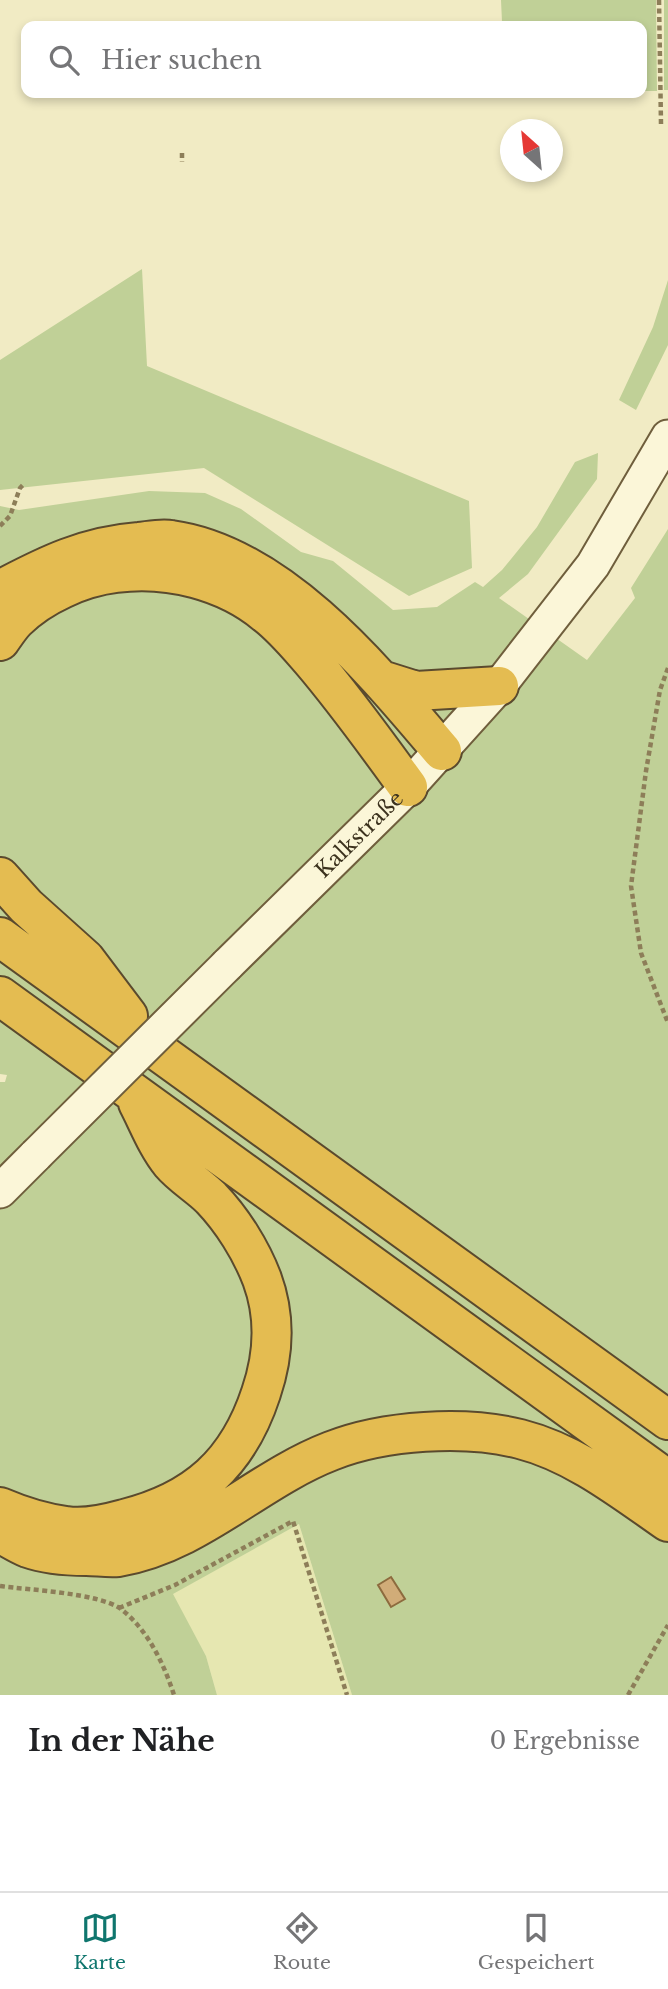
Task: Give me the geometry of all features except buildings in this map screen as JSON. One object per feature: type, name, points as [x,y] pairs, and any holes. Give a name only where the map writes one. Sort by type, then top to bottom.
[{"type":"highway","points":[[0,590],[70,555],[100,546],[169,539],[211,549],[279,585],[326,626],[381,681],[442,751]]},
{"type":"highway","points":[[0,641],[16,620],[35,605],[97,575],[127,571],[195,578],[234,593],[266,613],[351,706],[408,787]]},
{"type":"highway","points":[[381,681],[416,691],[499,686]]},
{"type":"highway","points":[[0,877],[26,906],[85,959],[150,1045]]},
{"type":"highway","points":[[0,937],[668,1420]]},
{"type":"highway","points":[[0,996],[131,1091],[664,1498]]},
{"type":"highway","points":[[0,1507],[26,1518],[68,1527],[102,1525],[150,1513],[181,1498],[212,1475],[237,1448],[254,1412],[268,1371],[273,1338],[270,1308],[262,1279],[248,1248],[213,1199],[171,1163],[131,1091]]},
{"type":"highway","points":[[0,1533],[29,1548],[70,1556],[116,1557],[166,1544],[214,1518],[292,1469],[332,1450],[414,1432],[468,1432],[519,1439],[562,1453],[664,1498]]},
{"type":"main road","name":"Kalkstraße","points":[[0,1191],[442,751],[499,686],[593,565],[668,437]]},
{"type":"path","points":[[659,0],[661,124]]},
{"type":"path","points":[[182,153],[182,162]]},
{"type":"path","points":[[0,526],[10,516],[20,488],[25,483]]},
{"type":"path","points":[[668,667],[660,690],[646,771],[631,886],[641,953],[668,1023]]},
{"type":"path","points":[[119,1608],[175,1585],[293,1521],[347,1695]]},
{"type":"path","points":[[0,1586],[93,1598],[119,1608],[140,1628],[165,1666],[174,1695]]},
{"type":"path","points":[[628,1695],[668,1625]]},
{"type":"green space","points":[[501,0],[656,0],[657,91],[647,91],[647,21],[502,21]]},
{"type":"green space","points":[[664,0],[668,0],[668,90],[664,90]]},
{"type":"green space","points":[[142,269],[147,366],[469,501],[472,568],[409,596],[204,468],[0,490],[0,360]]},
{"type":"green space","points":[[668,280],[668,345],[636,410],[619,400],[653,327]]},
{"type":"green space","points":[[598,453],[597,479],[528,574],[499,598],[587,660],[635,598],[631,588],[668,529],[668,1695],[352,1695],[299,1524],[173,1594],[206,1656],[217,1695],[0,1695],[0,1082],[5,1082],[7,1075],[0,1074],[0,506],[19,510],[149,491],[205,493],[241,509],[301,552],[333,561],[393,610],[437,607],[475,582],[483,587],[502,570],[537,527],[575,462]]},
{"type":"green space","points":[[299,1524],[352,1695],[217,1695],[206,1656],[172,1594]]}]
